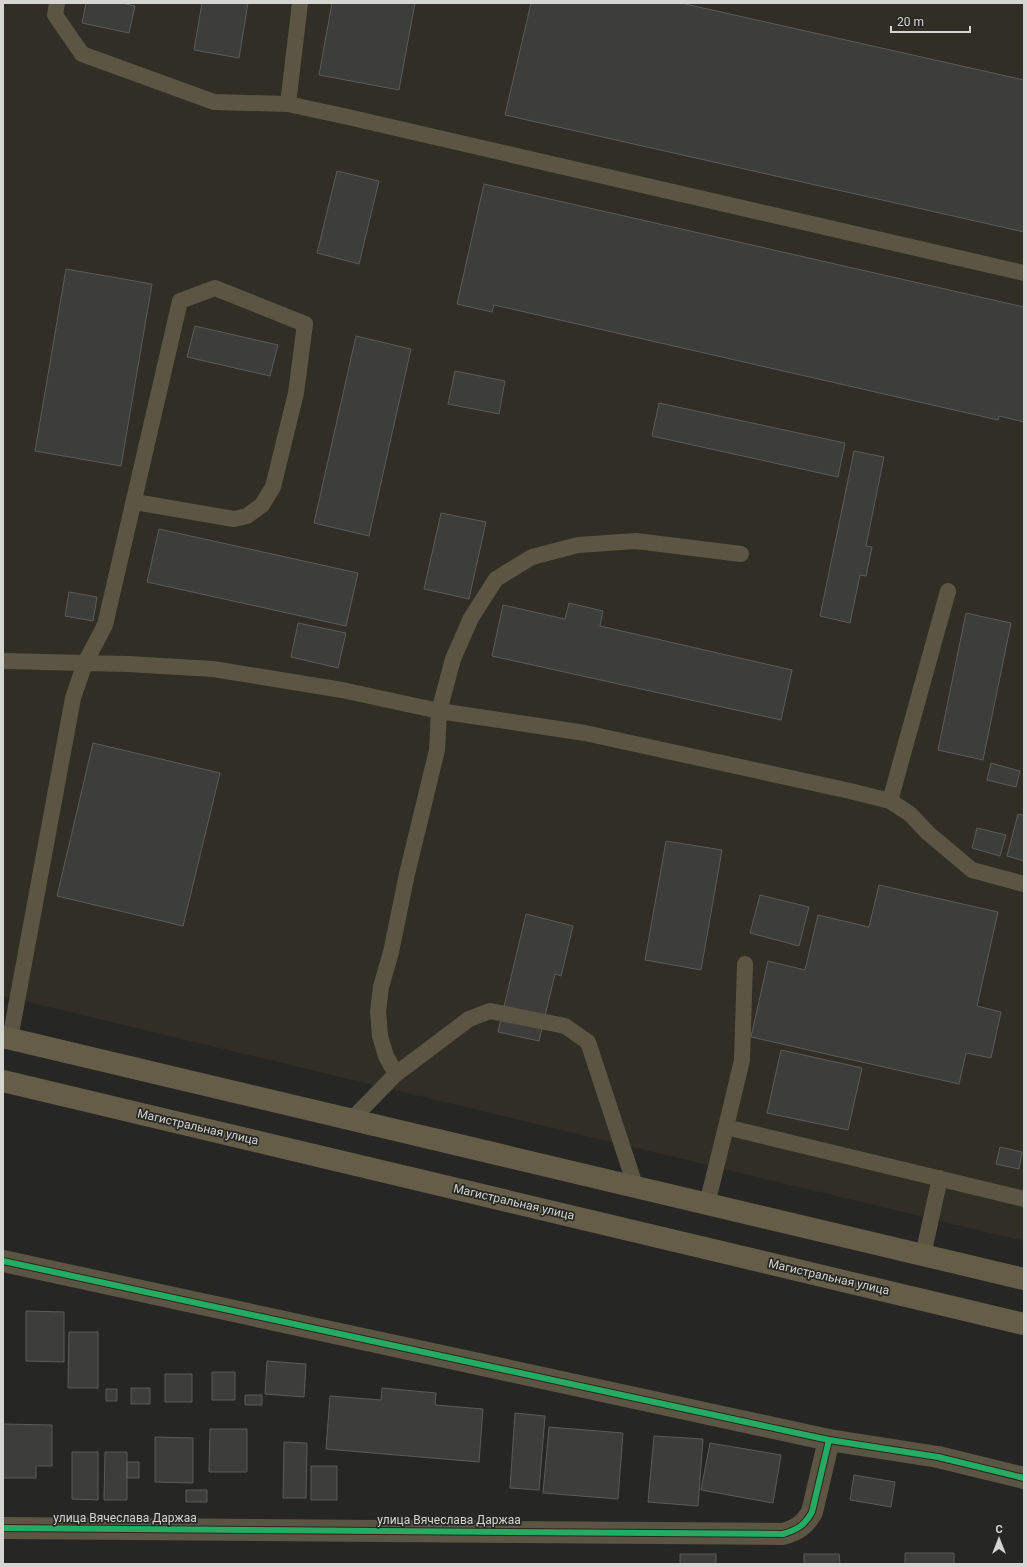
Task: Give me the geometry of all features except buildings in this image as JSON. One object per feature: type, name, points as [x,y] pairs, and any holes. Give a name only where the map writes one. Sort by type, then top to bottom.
[{"type":"main road","points":[[7,1038],[923,1255],[1023,1274]]},
{"type":"main road","name":"Магистральная улица","points":[[3,1081],[1024,1324]]},
{"type":"street","points":[[3,1261],[829,1440],[938,1457],[1024,1478]]},
{"type":"street","name":"улица Вячеслава Даржаа","points":[[3,1528],[783,1534],[800,1527],[807,1521],[812,1512],[829,1440]]},
{"type":"lane","points":[[57,3],[55,16],[82,54],[214,102],[288,104],[1024,273]]},
{"type":"lane","points":[[288,104],[300,3]]},
{"type":"lane","points":[[7,1038],[73,698],[85,663],[105,625],[135,502],[180,301],[215,288],[305,324],[294,400],[273,487],[262,505],[247,516],[234,519],[135,502]]},
{"type":"lane","points":[[396,1074],[386,1056],[380,1036],[378,1011],[382,987],[437,750],[439,711],[453,659],[471,618],[496,579],[532,557],[578,545],[636,541],[741,554]]},
{"type":"lane","points":[[890,801],[948,591]]},
{"type":"lane","points":[[3,661],[128,664],[213,669],[342,690],[439,711],[585,733],[890,801],[910,814],[928,833],[972,870],[1024,884]]},
{"type":"lane","points":[[707,1204],[742,1060],[745,964]]},
{"type":"lane","points":[[351,1120],[396,1074],[469,1019],[490,1011],[565,1026],[588,1042],[636,1188]]},
{"type":"lane","points":[[726,1127],[1024,1199]]},
{"type":"lane","points":[[923,1255],[940,1178]]},
{"type":"shaded area","points":[[3,3],[1024,3],[1024,1241],[3,996]]},
{"type":"cycle path","points":[[3,1261],[829,1440],[938,1457],[1024,1478]]},
{"type":"cycle path","points":[[3,1528],[783,1534],[800,1526],[812,1512],[829,1440]]}]
